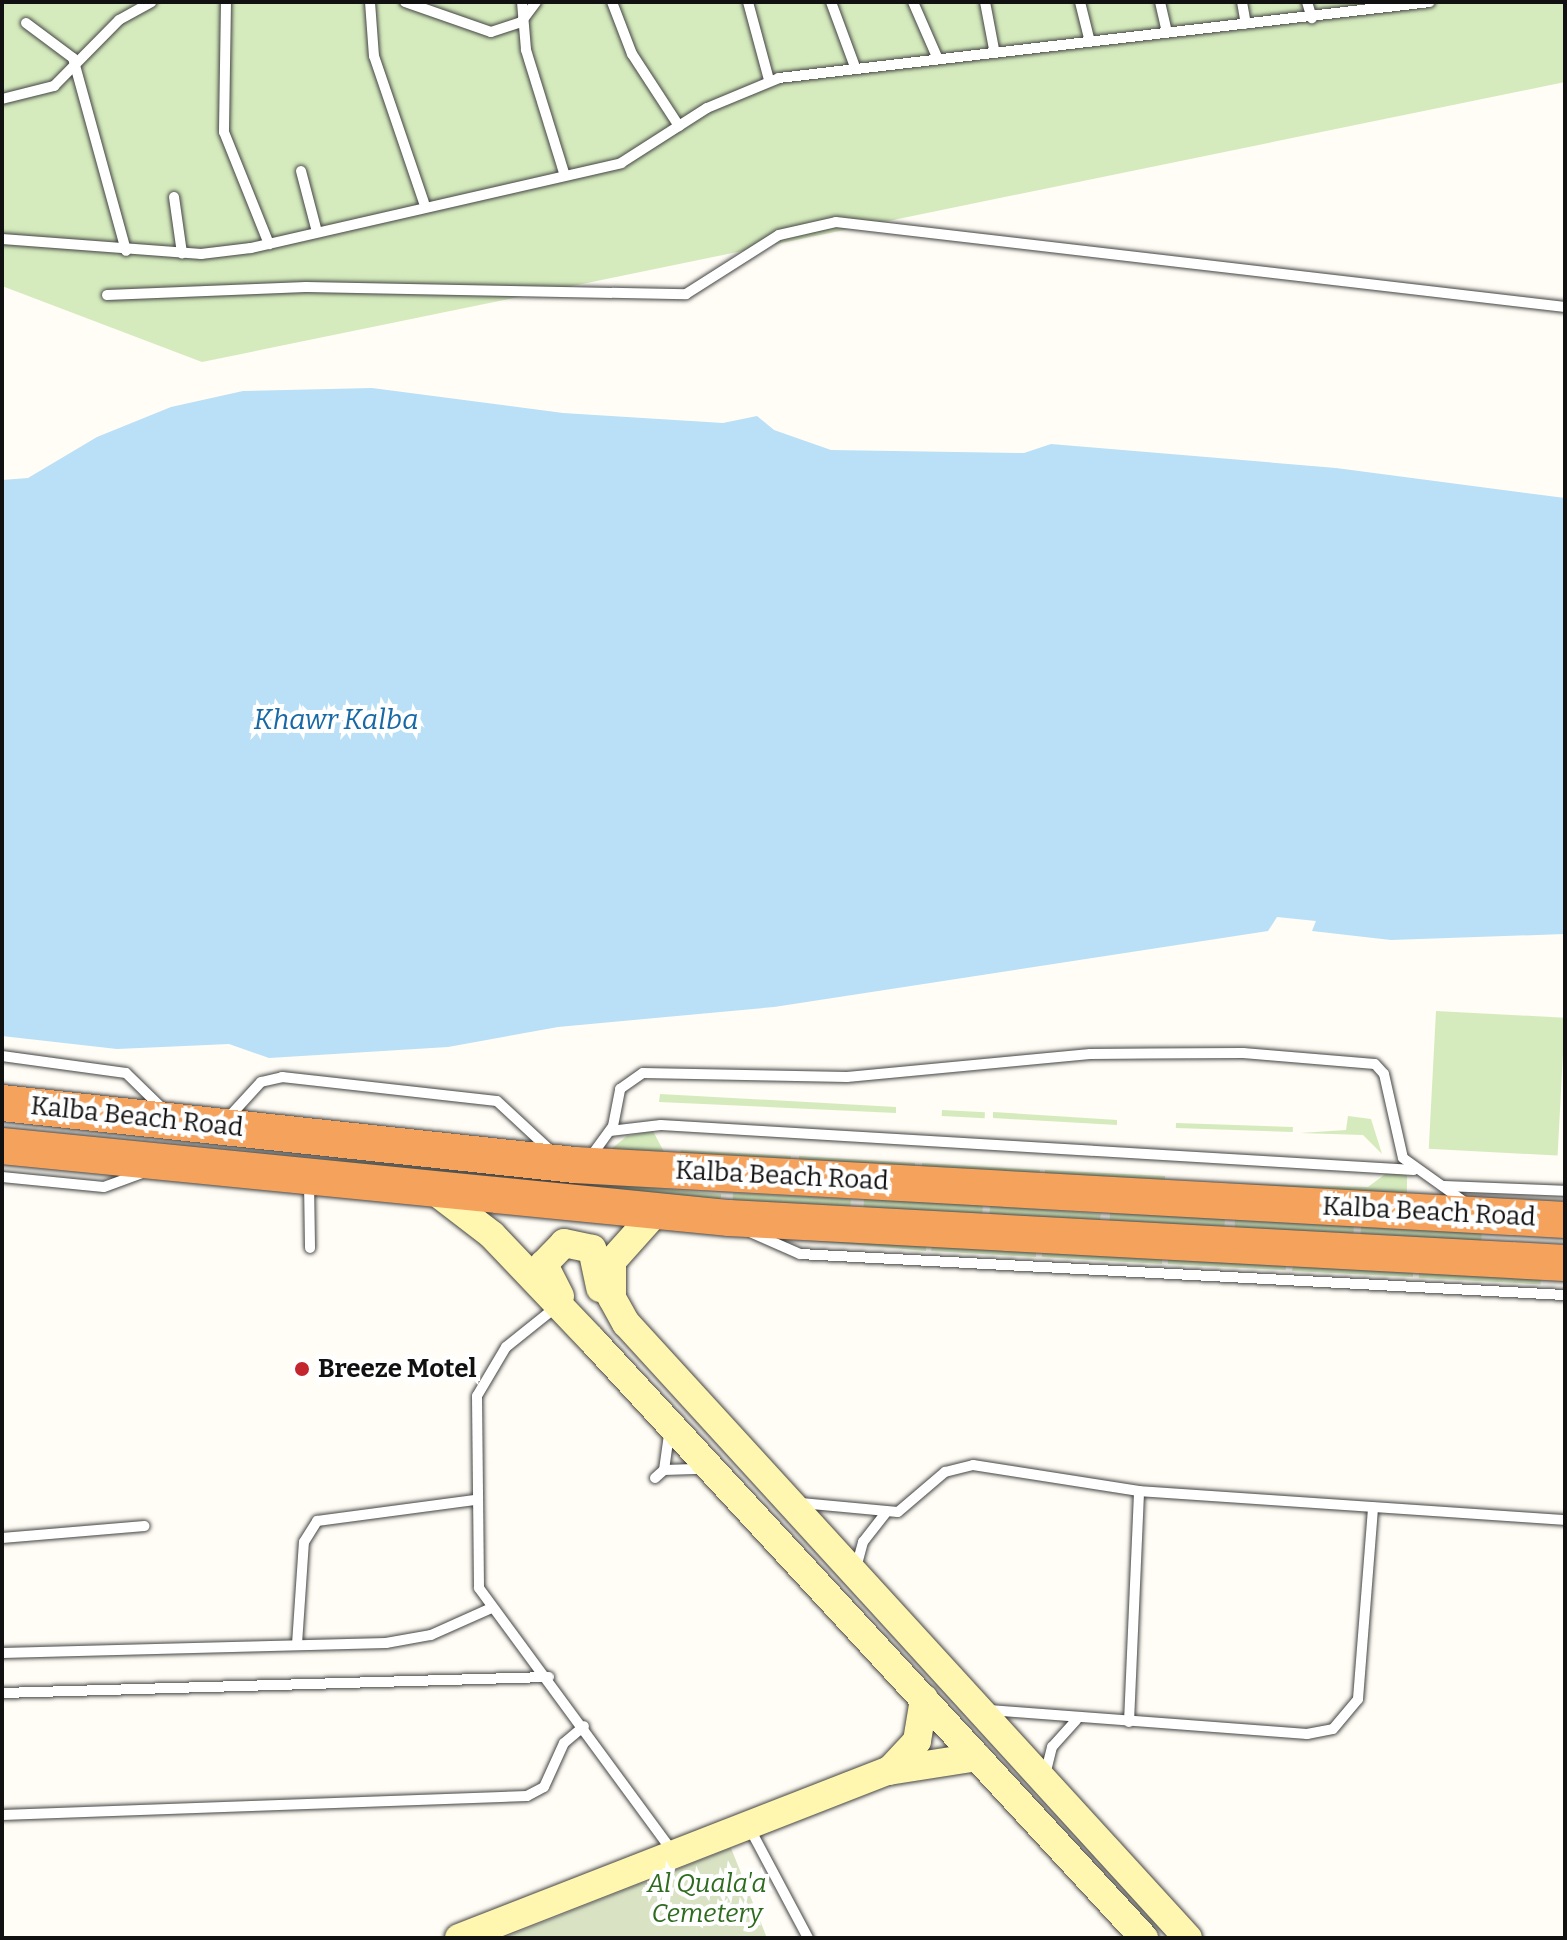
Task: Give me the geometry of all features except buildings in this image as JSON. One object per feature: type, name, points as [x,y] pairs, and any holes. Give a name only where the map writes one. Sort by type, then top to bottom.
[{"type":"highway","name":"Kalba Beach Road","points":[[2,1103],[580,1165],[1565,1220]]},
{"type":"highway","points":[[3,1156],[25,1127],[117,1133],[175,1122]]},
{"type":"highway","name":"Kalba Beach Road","points":[[3,1156],[160,1163],[309,1180],[729,1218],[1565,1263]]},
{"type":"street","points":[[436,1192],[492,1235],[556,1307],[669,1421],[1144,1938]]},
{"type":"street","points":[[635,1335],[612,1298],[609,1273],[625,1239],[656,1212]]},
{"type":"street","points":[[592,1340],[544,1272],[551,1250],[564,1243],[586,1245],[596,1255],[606,1308],[635,1335],[1188,1938]]},
{"type":"street","points":[[888,1771],[917,1741],[924,1699]]},
{"type":"street","points":[[459,1938],[888,1771],[977,1757]]},
{"type":"lane","points":[[2,99],[43,92],[119,20],[151,2]]},
{"type":"lane","points":[[226,2],[224,132],[269,244]]},
{"type":"lane","points":[[370,2],[374,56],[424,203]]},
{"type":"lane","points":[[405,2],[480,32],[523,20],[536,2]]},
{"type":"lane","points":[[522,2],[523,20],[564,173]]},
{"type":"lane","points":[[612,2],[632,54],[679,126]]},
{"type":"lane","points":[[748,2],[769,80]]},
{"type":"lane","points":[[831,2],[855,67]]},
{"type":"lane","points":[[913,2],[937,57]]},
{"type":"lane","points":[[985,2],[994,49]]},
{"type":"lane","points":[[1080,2],[1089,37]]},
{"type":"lane","points":[[1160,2],[1166,29]]},
{"type":"lane","points":[[1242,2],[1246,24]]},
{"type":"lane","points":[[1307,2],[1312,18]]},
{"type":"lane","points":[[2,239],[182,253],[269,244],[424,203],[633,159],[679,126],[769,80],[1089,37],[1312,18],[1430,2]]},
{"type":"lane","points":[[26,23],[61,43],[75,64],[126,251]]},
{"type":"lane","points":[[301,171],[317,232]]},
{"type":"lane","points":[[174,197],[182,253]]},
{"type":"lane","points":[[107,295],[306,287],[686,294],[779,235],[836,222],[1565,307]]},
{"type":"lane","points":[[220,1127],[267,1079],[314,1080],[497,1101],[580,1165],[610,1131],[620,1089],[643,1073],[847,1077],[1090,1054],[1243,1053],[1375,1064],[1384,1074],[1395,1144],[1416,1171],[1484,1215]]},
{"type":"lane","points":[[2,1056],[126,1073],[175,1122]]},
{"type":"lane","points":[[610,1131],[661,1125],[1416,1171]]},
{"type":"lane","points":[[309,1180],[310,1248]]},
{"type":"lane","points":[[1441,1185],[1565,1191]]},
{"type":"lane","points":[[729,1218],[764,1244],[800,1254],[1565,1295]]},
{"type":"lane","points":[[556,1307],[506,1347],[483,1378],[473,1415],[477,1577],[489,1609],[549,1677],[674,1855]]},
{"type":"lane","points":[[669,1421],[660,1474],[714,1471]]},
{"type":"lane","points":[[784,1498],[885,1514],[912,1505],[945,1472],[966,1465],[1139,1491],[1565,1520]]},
{"type":"lane","points":[[1129,1722],[1139,1491]]},
{"type":"lane","points":[[297,1644],[304,1542],[317,1521],[475,1500]]},
{"type":"lane","points":[[973,1703],[1019,1717],[1307,1734],[1344,1721],[1360,1685],[1373,1508]]},
{"type":"lane","points":[[856,1576],[863,1542],[885,1514]]},
{"type":"lane","points":[[2,1538],[144,1526]]},
{"type":"lane","points":[[2,1653],[411,1640],[489,1609]]},
{"type":"lane","points":[[2,1693],[549,1677]]},
{"type":"lane","points":[[1046,1784],[1052,1747],[1076,1720]]},
{"type":"lane","points":[[2,1815],[527,1796],[544,1787],[564,1743],[584,1726]]},
{"type":"lane","points":[[749,1826],[808,1938]]},
{"type":"green space","points":[[2,2],[1565,2],[1565,82],[202,362],[2,286]]},
{"type":"green space","points":[[1436,1011],[1565,1018],[1558,1156],[1429,1149]]},
{"type":"green space","points":[[660,1094],[896,1107],[896,1113],[659,1102]]},
{"type":"green space","points":[[942,1110],[985,1112],[985,1118],[942,1116]]},
{"type":"green space","points":[[993,1112],[1117,1120],[1117,1125],[993,1118]]},
{"type":"green space","points":[[1348,1116],[1371,1119],[1382,1154],[1363,1135],[1300,1133],[1346,1130]]},
{"type":"green space","points":[[1176,1123],[1293,1127],[1293,1132],[1176,1128]]},
{"type":"green space","points":[[653,1131],[665,1154],[609,1151],[627,1136]]},
{"type":"green space","points":[[681,1150],[791,1156],[790,1162],[680,1155]]},
{"type":"green space","points":[[799,1156],[915,1163],[915,1168],[799,1162]]},
{"type":"green space","points":[[340,1159],[472,1173],[471,1181],[339,1167]]},
{"type":"green space","points":[[922,1163],[1040,1170],[1039,1175],[922,1169]]},
{"type":"green space","points":[[1045,1170],[1165,1176],[1165,1182],[1045,1175]]},
{"type":"green space","points":[[1388,1172],[1407,1175],[1407,1193],[1174,1182],[1368,1187]]},
{"type":"green space","points":[[480,1173],[721,1194],[720,1203],[479,1182]]},
{"type":"green space","points":[[733,1193],[851,1199],[850,1207],[733,1201]]},
{"type":"green space","points":[[864,1199],[983,1205],[982,1214],[864,1208]]},
{"type":"green space","points":[[990,1206],[1101,1214],[1100,1223],[989,1215]]},
{"type":"green space","points":[[1110,1213],[1225,1219],[1224,1227],[1110,1221]]},
{"type":"green space","points":[[1235,1220],[1354,1226],[1353,1234],[1235,1228]]},
{"type":"green space","points":[[1361,1227],[1482,1233],[1481,1241],[1361,1235]]},
{"type":"green space","points":[[794,1239],[926,1246],[926,1251]]},
{"type":"green space","points":[[932,1247],[1036,1252],[1036,1257],[931,1251]]},
{"type":"green space","points":[[1042,1253],[1162,1259],[1162,1264],[1042,1257]]},
{"type":"green space","points":[[1168,1259],[1286,1265],[1286,1270],[1168,1264]]},
{"type":"green space","points":[[1293,1266],[1413,1273],[1413,1277],[1292,1271]]},
{"type":"green space","points":[[1419,1273],[1541,1279],[1541,1284],[1419,1278]]},
{"type":"green space","name":"Al Quala'a Cemetery","points":[[731,1848],[767,1938],[503,1938]]},
{"type":"water","name":"Khawr Kalba","points":[[372,388],[563,413],[723,423],[757,416],[774,430],[831,450],[1024,453],[1051,444],[1336,468],[1565,498],[1565,934],[1391,940],[1312,931],[1316,921],[1277,917],[1268,931],[774,1007],[558,1027],[448,1047],[269,1058],[229,1044],[117,1049],[2,1036],[2,480],[28,478],[97,437],[171,407],[243,391]]},
{"type":"place","name":"Breeze Motel","points":[[302,1369]]}]
